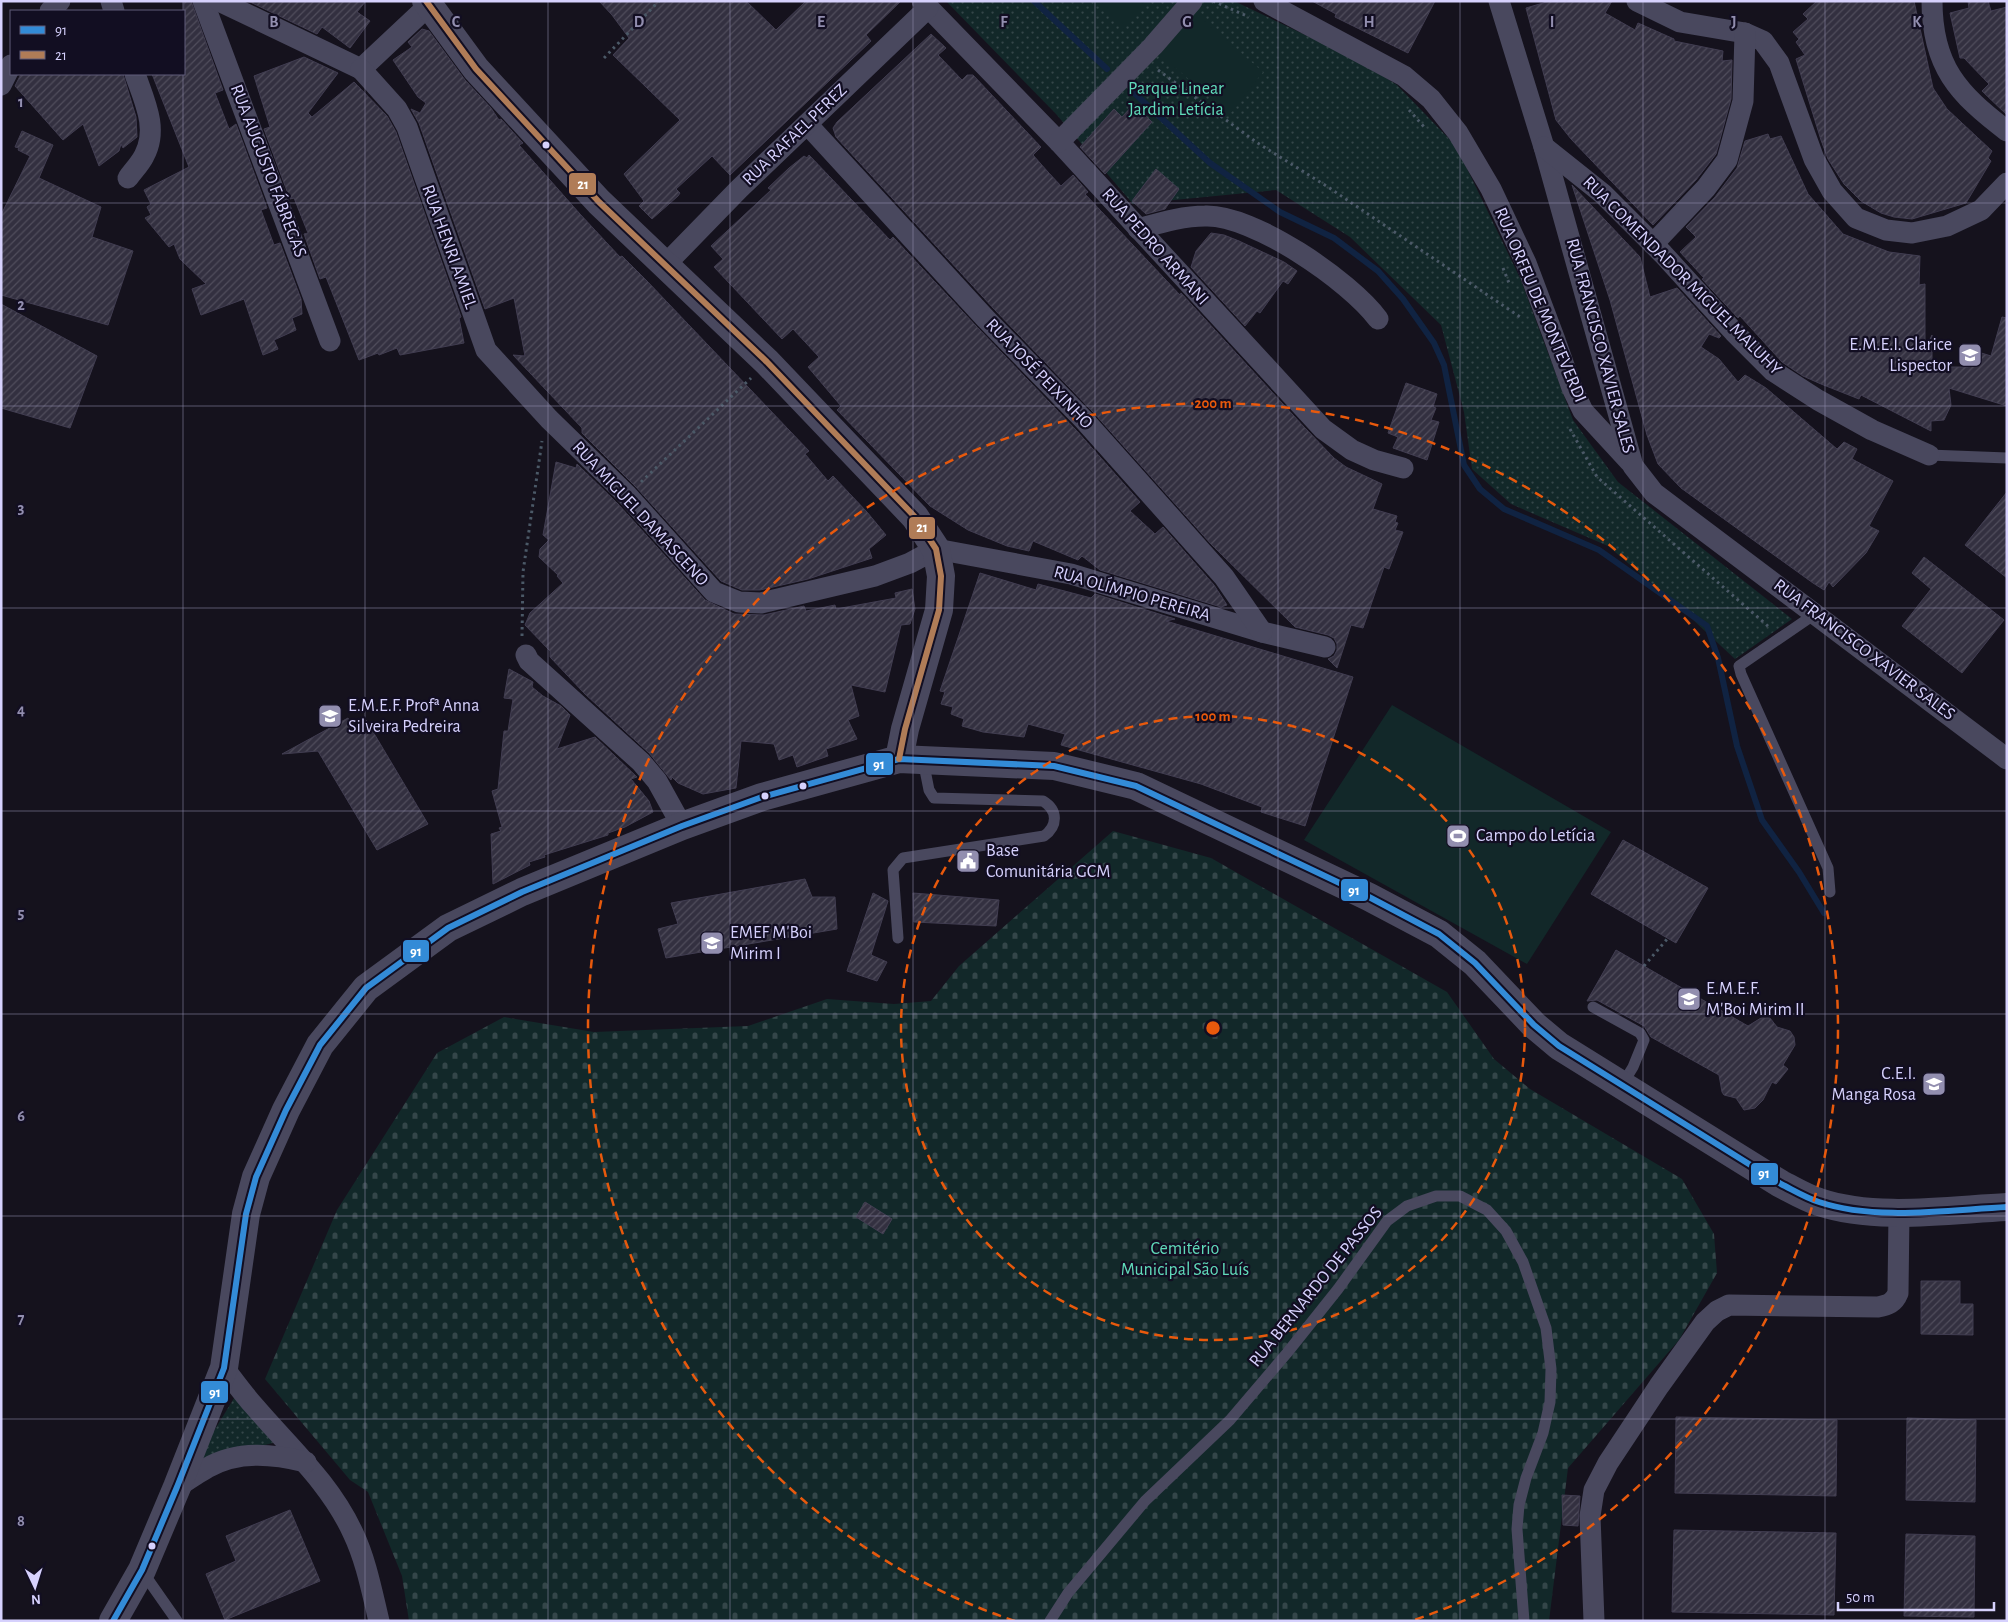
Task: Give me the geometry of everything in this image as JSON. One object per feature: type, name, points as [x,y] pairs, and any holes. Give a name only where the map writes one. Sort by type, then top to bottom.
[{"type":"street","points":[[51,10],[60,1]]},
{"type":"street","name":"RUA AUGUSTO FÁBREGAS","points":[[203,1],[330,341]]},
{"type":"street","points":[[219,1],[361,69],[427,3],[476,69],[617,220],[768,362],[915,516],[936,549],[941,576],[939,610],[905,729],[911,760]]},
{"type":"street","points":[[1059,142],[1142,57],[1192,1]]},
{"type":"street","name":"RUA FRANCISCO XAVIER SALES","points":[[1499,1],[1544,147],[1633,466],[1654,493],[2007,759]]},
{"type":"street","points":[[1638,1],[1680,22],[1745,33],[1763,41],[1779,63],[1814,159],[1832,191],[1856,218],[1886,230],[1912,233],[1947,226],[1981,210],[2007,183]]},
{"type":"street","points":[[1932,1],[1936,39],[1948,75],[1972,104],[2007,131]]},
{"type":"street","name":"RUA RAFAEL PEREZ","points":[[665,265],[925,5]]},
{"type":"street","name":"RUA PEDRO ARMANI","points":[[925,5],[1059,142],[1323,429],[1352,450],[1374,460],[1403,468]]},
{"type":"street","name":"RUA ORFEU DE MONTEVERDI","points":[[1261,11],[1404,76],[1436,106],[1458,133],[1491,189],[1526,263],[1556,340],[1572,388],[1584,411],[1633,466]]},
{"type":"street","points":[[1653,244],[1706,188],[1727,160],[1743,101],[1745,33]]},
{"type":"street","points":[[1,85],[10,67]]},
{"type":"street","name":"RUA HENRI AMIEL","points":[[361,69],[397,109],[407,127],[486,350],[549,419]]},
{"type":"street","points":[[128,178],[144,156],[151,140],[151,129],[147,111],[135,75]]},
{"type":"street","name":"RUA JOSÉ PEIXINHO","points":[[807,124],[985,318],[1085,421],[1224,577],[1262,632]]},
{"type":"street","name":"RUA COMENDADOR MIGUEL MALUHY","points":[[1544,147],[1603,194],[1653,244],[1734,332],[1773,370],[1818,400],[1872,430],[1929,455]]},
{"type":"street","points":[[1138,229],[1177,219],[1206,216],[1225,218],[1253,228],[1312,260],[1369,307],[1378,319]]},
{"type":"street","name":"RUA MIGUEL DAMASCENO","points":[[549,419],[627,495],[714,592],[739,602],[761,603],[875,576],[910,563],[936,549]]},
{"type":"street","name":"RUA OLÍMPIO PEREIRA","points":[[936,549],[1071,574],[1262,632],[1325,647]]},
{"type":"street","points":[[526,655],[529,661],[641,762],[657,781],[682,826]]},
{"type":"street","points":[[114,1621],[142,1570],[177,1488],[224,1368],[246,1214],[256,1177],[286,1110],[320,1045],[366,988],[448,928],[522,892],[682,826],[762,797],[911,760],[1054,766],[1136,786],[1369,897],[1439,934],[1475,963],[1534,1025],[1553,1041],[1781,1184],[1818,1202],[1855,1211],[1899,1213],[2007,1207]]},
{"type":"street","points":[[1594,1621],[1590,1516],[1594,1490],[1608,1463],[1659,1386],[1705,1322],[1717,1311],[1730,1305],[1878,1307],[1895,1301],[1898,1293],[1899,1213]]},
{"type":"street","points":[[224,1368],[256,1408],[306,1462],[331,1495],[353,1533],[370,1581],[379,1621]]},
{"type":"street","points":[[177,1488],[208,1467],[234,1458],[260,1454],[284,1456],[306,1462]]},
{"type":"lane","points":[[1929,455],[2007,458]]},
{"type":"lane","points":[[1815,614],[1739,666],[1828,868],[1830,892]]},
{"type":"lane","points":[[898,938],[893,870],[903,858],[1044,836],[1052,830],[1055,820],[1052,810],[1043,801],[934,798],[911,760]]},
{"type":"lane","points":[[1593,1007],[1640,1033],[1644,1040],[1633,1067],[1622,1085]]},
{"type":"lane","name":"RUA BERNARDO DE PASSOS","points":[[1050,1621],[1068,1594],[1145,1501],[1230,1420],[1287,1353],[1338,1289],[1387,1221],[1407,1206],[1436,1196],[1460,1196],[1487,1210],[1506,1231],[1524,1262],[1546,1328],[1551,1368],[1550,1402],[1543,1433],[1526,1478],[1519,1505],[1517,1530],[1524,1621]]},
{"type":"lane","points":[[142,1570],[177,1621]]},
{"type":"path","points":[[604,58],[659,1]]},
{"type":"path","points":[[1213,1],[1261,11]]},
{"type":"path","points":[[1142,57],[1180,88],[1256,142],[1328,187],[1523,319]]},
{"type":"path","points":[[1404,104],[1428,132]]},
{"type":"path","points":[[1502,266],[1509,284]]},
{"type":"path","points":[[1520,310],[1526,326]]},
{"type":"path","points":[[627,495],[768,362]]},
{"type":"path","points":[[526,655],[522,642],[523,572],[540,448],[549,419]]},
{"type":"path","points":[[1566,422],[1597,477],[1781,637]]},
{"type":"path","points":[[1644,966],[1668,938]]},
{"type":"green space","name":"Parque Linear Jardim Letícia","points":[[946,1],[1234,1],[1358,60],[1397,85],[1456,146],[1520,278],[1573,420],[1618,482],[1792,619],[1735,659],[1676,604],[1608,546],[1511,504],[1472,469],[1464,412],[1441,325],[1350,237],[1276,190],[1133,204],[1056,114]]},
{"type":"green space","points":[[1093,1],[1150,1],[1123,29]]},
{"type":"green space","points":[[1197,15],[1263,72],[1229,115],[1158,52]]},
{"type":"green space","name":"Campo do Letícia","points":[[1392,705],[1611,832],[1527,964],[1304,840]]},
{"type":"green space","name":"Cemitério Municipal São Luís","points":[[1113,831],[1211,858],[1447,992],[1494,1059],[1530,1089],[1682,1179],[1714,1234],[1717,1273],[1679,1340],[1568,1468],[1549,1621],[409,1621],[402,1576],[368,1492],[350,1480],[265,1379],[337,1210],[437,1053],[504,1017],[594,1032],[748,1026],[827,999],[894,1004],[931,1001],[959,966]]},
{"type":"green space","points":[[239,1390],[273,1443],[195,1462]]},
{"type":"building","points":[[184,1],[191,1],[223,90],[215,93],[229,129],[236,124],[267,208],[261,210],[274,245],[280,243],[301,299],[302,314],[292,318],[296,330],[274,340],[278,349],[263,355],[244,299],[201,315],[192,289],[206,284],[180,259],[174,244],[169,247],[145,218],[151,215],[147,207],[151,204],[144,190],[189,167],[152,75],[185,75]]},
{"type":"building","points":[[248,1],[366,1],[357,12],[370,21],[350,48],[322,27],[317,34]]},
{"type":"building","points":[[599,1],[746,1],[776,30],[806,1],[901,1],[866,35],[871,41],[730,175],[712,156],[676,189],[680,193],[678,196],[652,219],[639,206],[644,201],[624,174],[680,120],[613,55],[629,38]]},
{"type":"building","points":[[1312,1],[1435,1],[1408,53],[1335,17],[1336,14]]},
{"type":"building","points":[[1550,1],[1612,1],[1605,13],[1635,30],[1638,23],[1674,39],[1674,41],[1723,51],[1722,61],[1732,60],[1731,99],[1716,154],[1696,180],[1653,225],[1571,139],[1556,120],[1526,8]]},
{"type":"building","points":[[1817,1],[1914,1],[1933,88],[1947,109],[1992,151],[1988,158],[1991,161],[1966,203],[1912,219],[1894,217],[1881,213],[1861,201],[1844,184],[1828,159],[1796,59],[1805,55],[1796,42],[1799,39],[1793,32],[1808,19],[1803,14]]},
{"type":"building","points":[[1968,1],[1988,1],[1991,11],[2007,7],[2007,115],[1982,91],[1989,84],[1964,58],[1960,58],[1950,13],[1969,8]]},
{"type":"building","points":[[422,29],[429,31],[465,80],[491,108],[499,120],[501,119],[523,143],[519,145],[580,214],[620,257],[622,256],[647,281],[809,451],[805,454],[828,481],[833,476],[867,512],[886,535],[869,549],[872,558],[808,579],[760,590],[742,590],[721,581],[636,487],[582,433],[582,428],[513,355],[525,356],[514,298],[485,309],[419,123],[411,109],[420,113],[426,103],[418,97],[393,60],[412,47],[408,42]]},
{"type":"building","points":[[931,34],[946,48],[938,55],[962,80],[967,75],[973,75],[1041,147],[1033,155],[1061,186],[1073,175],[1088,192],[1085,194],[1180,295],[1181,293],[1334,458],[1346,467],[1382,484],[1373,509],[1397,516],[1395,522],[1398,523],[1395,530],[1403,532],[1389,569],[1384,567],[1363,628],[1351,625],[1337,668],[1328,659],[1334,656],[1337,650],[1334,638],[1295,627],[1211,544],[1094,413],[994,309],[836,137],[833,128],[837,122]]},
{"type":"building","points":[[304,57],[338,73],[308,113],[312,117],[354,82],[387,116],[396,132],[461,317],[459,318],[464,343],[400,355],[397,348],[359,360],[326,277],[320,279],[304,234],[308,233],[294,198],[290,199],[264,129],[270,127],[254,76]]},
{"type":"building","points":[[20,75],[123,75],[136,117],[137,137],[123,148],[121,144],[119,151],[99,166],[83,124],[63,140],[15,86]]},
{"type":"building","points":[[1134,104],[1152,122],[1105,174],[1080,147],[1114,109],[1122,117]]},
{"type":"building","points":[[22,131],[53,145],[39,178],[101,207],[92,237],[133,251],[108,325],[1,295],[1,215],[30,156],[15,147]]},
{"type":"building","points":[[1768,134],[1770,139],[1781,136],[1808,194],[1843,234],[1889,252],[1920,256],[1919,285],[1925,284],[1925,350],[1932,335],[1932,367],[1968,367],[1975,351],[1991,356],[2002,317],[2007,318],[2007,406],[1949,388],[1951,405],[1944,420],[1931,421],[1931,431],[1861,395],[1859,399],[1803,376],[1782,362],[1740,316],[1738,318],[1702,279],[1704,278],[1680,252],[1696,237],[1686,227],[1715,197],[1737,168],[1745,141]]},
{"type":"building","points":[[809,155],[890,240],[893,237],[1076,430],[1140,502],[1130,511],[1155,534],[1163,527],[1214,585],[1227,605],[1221,607],[1100,570],[1082,556],[1078,560],[1033,541],[1029,551],[1007,546],[968,530],[930,506],[837,410],[841,406],[808,367],[819,357],[793,329],[782,339],[714,267],[723,259],[711,246],[771,190],[768,188],[789,168],[804,156],[807,158]]},
{"type":"building","points":[[1156,169],[1179,189],[1165,209],[1146,214],[1132,201]]},
{"type":"building","points":[[1572,185],[1640,257],[1650,297],[1677,288],[1721,336],[1719,338],[1709,334],[1701,347],[1719,359],[1738,382],[1745,375],[1766,388],[1837,449],[1844,442],[1857,449],[1852,459],[1893,481],[1869,526],[1879,531],[1866,553],[1833,587],[1829,582],[1824,590],[1813,583],[1681,488],[1658,464],[1647,435],[1610,300]]},
{"type":"building","points":[[1211,233],[1224,235],[1239,241],[1284,262],[1297,271],[1288,284],[1283,281],[1260,313],[1257,311],[1245,326],[1191,267],[1196,251]]},
{"type":"building","points":[[1,304],[97,356],[70,428],[1,408]]},
{"type":"building","points":[[1406,383],[1437,394],[1433,407],[1436,408],[1431,420],[1439,422],[1427,460],[1393,448],[1398,437],[1388,433]]},
{"type":"building","points":[[556,462],[576,468],[577,464],[618,504],[705,600],[734,614],[764,615],[804,606],[806,611],[835,605],[836,609],[896,598],[895,593],[912,589],[915,609],[910,624],[901,625],[885,692],[851,685],[859,716],[848,720],[857,739],[826,749],[828,756],[797,767],[793,755],[779,760],[774,744],[741,741],[736,788],[703,794],[678,783],[672,777],[671,780],[649,753],[585,694],[550,657],[550,651],[525,625],[530,613],[563,583],[558,575],[539,557],[540,549],[549,540],[543,535]]},
{"type":"building","points":[[2007,492],[2007,578],[1965,545]]},
{"type":"building","points":[[1924,557],[2004,620],[1962,673],[1902,626],[1931,589],[1912,573]]},
{"type":"building","points":[[980,573],[1036,590],[1038,584],[1091,598],[1095,594],[1175,619],[1166,621],[1353,677],[1305,826],[1261,812],[1262,807],[1201,784],[1061,745],[1065,734],[1028,724],[1024,737],[983,732],[962,726],[964,719],[951,714],[953,707],[941,704],[945,692],[940,691]]},
{"type":"building","points":[[509,669],[533,682],[532,687],[561,706],[570,715],[557,749],[595,737],[637,777],[631,779],[649,801],[653,812],[625,827],[608,833],[608,835],[544,855],[545,857],[529,862],[530,865],[493,884],[491,834],[501,831],[499,828],[502,827],[492,791],[498,789],[504,731],[508,731],[513,699],[504,698]]},
{"type":"building","points":[[348,718],[352,728],[366,720],[428,824],[377,850],[318,751],[282,754]]},
{"type":"building","points":[[1623,840],[1708,888],[1676,943],[1591,894]]},
{"type":"building","points":[[805,879],[812,897],[835,897],[837,929],[666,958],[658,929],[678,924],[671,903]]},
{"type":"building","points":[[873,893],[888,901],[871,955],[887,962],[877,981],[847,971]]},
{"type":"building","points":[[913,893],[999,900],[996,926],[914,922]]},
{"type":"building","points":[[1616,950],[1748,1026],[1761,1018],[1770,1018],[1777,1027],[1790,1031],[1794,1037],[1795,1045],[1783,1065],[1788,1069],[1776,1084],[1772,1082],[1763,1100],[1755,1108],[1744,1110],[1736,1098],[1724,1095],[1719,1075],[1651,1037],[1644,1026],[1597,1000],[1587,1001]]},
{"type":"building","points":[[865,1202],[892,1219],[883,1234],[856,1217]]},
{"type":"building","points":[[1921,1281],[1960,1281],[1960,1304],[1973,1304],[1973,1335],[1921,1334]]},
{"type":"building","points":[[1676,1417],[1837,1420],[1836,1496],[1675,1493]]},
{"type":"building","points":[[1907,1418],[1976,1420],[1975,1502],[1906,1500]]},
{"type":"building","points":[[1562,1495],[1580,1496],[1578,1526],[1563,1525]]},
{"type":"building","points":[[290,1510],[320,1581],[225,1620],[206,1574],[236,1561],[226,1536]]},
{"type":"building","points":[[1674,1530],[1836,1533],[1834,1615],[1672,1612]]},
{"type":"building","points":[[1906,1534],[1975,1536],[1974,1617],[1904,1616]]},
{"type":"waterway","points":[[1034,1],[1107,69]]},
{"type":"waterway","points":[[1133,92],[1210,163],[1280,212],[1334,238],[1378,271],[1403,299],[1434,343],[1444,365],[1464,465],[1480,489],[1504,509],[1599,550],[1707,626],[1718,658],[1737,746],[1762,820],[1799,872],[1824,913]]},
{"type":"transit line","name":"21","points":[[426,1],[476,69],[599,202],[767,362],[915,517],[936,549],[941,576],[939,610],[905,729],[899,759]]},
{"type":"transit line","name":"91","points":[[113,1621],[142,1570],[224,1368],[246,1214],[256,1177],[286,1110],[320,1045],[366,988],[448,928],[522,892],[682,826],[762,797],[899,759],[1054,766],[1136,786],[1369,897],[1439,934],[1475,963],[1534,1025],[1559,1046],[1781,1184],[1804,1196],[1841,1208],[1888,1213],[2007,1207]]},
{"type":"place","name":"E.M.E.I. Clarice Lispector","points":[[1970,355]]},
{"type":"place","name":"E.M.E.F. Profª Anna Silveira Pedreira","points":[[330,716]]},
{"type":"place","name":"Campo do Letícia","points":[[1458,836]]},
{"type":"place","name":"Base Comunitária GCM","points":[[968,861]]},
{"type":"place","name":"EMEF M'Boi Mirim I","points":[[712,943]]},
{"type":"place","name":"E.M.E.F. M'Boi Mirim II","points":[[1689,999]]},
{"type":"place","name":"C.E.I. Manga Rosa","points":[[1934,1084]]}]
